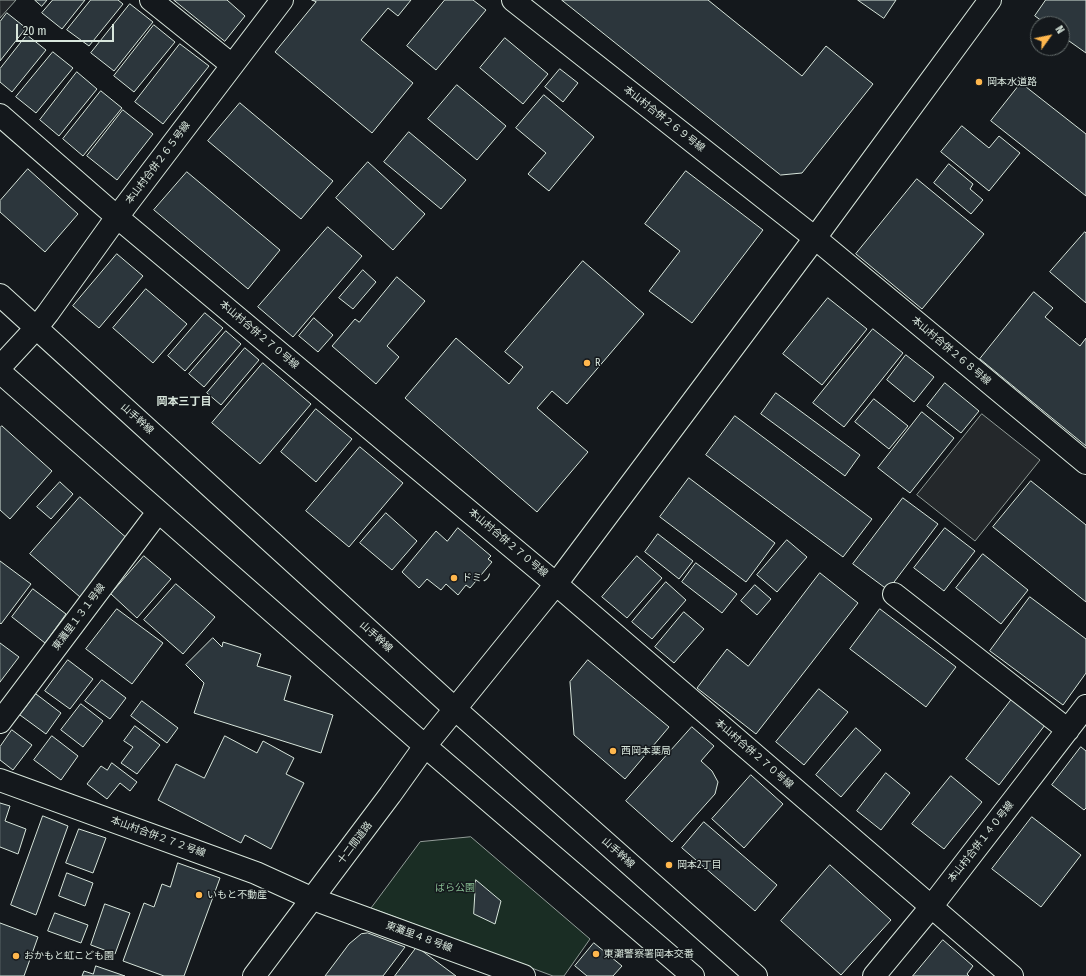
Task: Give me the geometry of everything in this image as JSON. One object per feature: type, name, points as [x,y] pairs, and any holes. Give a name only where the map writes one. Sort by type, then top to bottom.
[{"type":"street","points":[[151,0],[232,65]]},
{"type":"street","name":"本山村合併２６５号線","points":[[0,367],[37,327],[117,217],[282,0]]},
{"type":"street","name":"本山村合併２６９号線","points":[[514,0],[815,238]]},
{"type":"street","name":"十二間道路","points":[[254,976],[314,899],[425,746],[556,584],[815,238],[990,0]]},
{"type":"street","name":"本山村合併２７０号線","points":[[0,115],[117,217],[556,584],[1012,976]]},
{"type":"street","name":"本山村合併２６８号線","points":[[815,238],[1086,463]]},
{"type":"street","name":"山手幹線","points":[[0,295],[37,327],[454,709],[756,976]]},
{"type":"street","points":[[0,372],[425,746],[693,976]]},
{"type":"street","name":"東灘里１３１号線","points":[[0,722],[158,512]]},
{"type":"street","points":[[894,594],[1068,730]]},
{"type":"street","name":"本山村合併１４０号線","points":[[874,976],[932,907],[1086,706]]},
{"type":"street","name":"本山村合併２７２号線","points":[[0,780],[256,873],[314,899]]},
{"type":"street","name":"東灘里４８号線","points":[[314,899],[524,976]]},
{"type":"green space","name":"ばら公園","points":[[471,837],[590,939],[564,976],[553,976],[371,908],[420,842]]},
{"type":"shaded area","points":[[0,0],[16,0],[0,18]]},
{"type":"shaded area","points":[[982,414],[1040,460],[975,541],[917,495]]},
{"type":"building","points":[[35,0],[47,0],[42,6]]},
{"type":"building","points":[[53,0],[85,0],[62,29],[42,13]]},
{"type":"building","points":[[91,0],[118,0],[123,4],[89,46],[67,30]]},
{"type":"building","points":[[174,0],[227,0],[245,16],[225,41]]},
{"type":"building","points":[[312,0],[411,0],[398,16],[388,8],[361,40],[413,83],[372,133],[275,52],[316,2]]},
{"type":"building","points":[[445,0],[473,0],[486,10],[436,70],[407,46]]},
{"type":"building","points":[[562,0],[708,0],[802,76],[826,46],[873,84],[802,173],[781,175]]},
{"type":"building","points":[[858,0],[896,0],[884,18]]},
{"type":"building","points":[[1046,0],[1086,0],[1086,53],[1070,42],[1070,16],[1035,16]]},
{"type":"building","points":[[130,4],[153,22],[114,71],[91,53]]},
{"type":"building","points":[[7,13],[26,28],[0,61],[0,22]]},
{"type":"building","points":[[154,25],[175,42],[134,92],[114,76]]},
{"type":"building","points":[[27,35],[46,50],[12,92],[0,82],[0,69]]},
{"type":"building","points":[[505,38],[548,74],[523,104],[480,68]]},
{"type":"building","points":[[180,44],[209,66],[163,124],[135,102]]},
{"type":"building","points":[[53,52],[73,68],[36,113],[16,97]]},
{"type":"building","points":[[560,69],[578,83],[563,102],[545,87]]},
{"type":"building","points":[[77,72],[97,89],[59,136],[40,120]]},
{"type":"building","points":[[1021,83],[1086,134],[1086,196],[991,121]]},
{"type":"building","points":[[457,85],[506,126],[477,160],[428,119]]},
{"type":"building","points":[[101,91],[122,108],[83,156],[63,139]]},
{"type":"building","points":[[544,95],[594,137],[549,191],[528,174],[546,153],[516,128]]},
{"type":"building","points":[[240,103],[333,181],[301,219],[208,141]]},
{"type":"building","points":[[123,110],[153,134],[117,180],[87,156]]},
{"type":"building","points":[[962,126],[989,148],[999,136],[1020,153],[989,191],[941,152]]},
{"type":"building","points":[[409,132],[466,180],[441,209],[384,162]]},
{"type":"building","points":[[368,162],[425,214],[393,250],[336,198]]},
{"type":"building","points":[[949,164],[973,184],[970,189],[983,200],[971,214],[934,183]]},
{"type":"building","points":[[28,169],[78,214],[45,252],[0,212],[0,201]]},
{"type":"building","points":[[686,171],[763,230],[692,323],[649,291],[680,251],[645,224]]},
{"type":"building","points":[[187,172],[280,250],[248,289],[154,210]]},
{"type":"building","points":[[917,179],[984,234],[922,309],[856,254]]},
{"type":"building","points":[[328,227],[362,256],[293,337],[258,307]]},
{"type":"building","points":[[1085,232],[1086,233],[1086,303],[1050,272]]},
{"type":"building","points":[[117,254],[143,276],[99,328],[73,306]]},
{"type":"building","points":[[583,261],[644,314],[567,404],[552,391],[537,408],[588,452],[537,512],[405,398],[456,338],[509,384],[523,367],[505,352]]},
{"type":"building","points":[[363,270],[376,282],[353,309],[339,298]]},
{"type":"building","points":[[397,277],[425,301],[387,346],[399,357],[376,384],[332,346],[355,319],[359,322]]},
{"type":"building","points":[[146,289],[187,324],[153,363],[113,328]]},
{"type":"building","points":[[1034,292],[1053,308],[1045,317],[1080,346],[1086,338],[1086,446],[980,359]]},
{"type":"building","points":[[828,298],[867,329],[822,385],[783,354]]},
{"type":"building","points":[[205,313],[223,328],[185,371],[168,356]]},
{"type":"building","points":[[314,318],[333,335],[318,352],[299,336]]},
{"type":"building","points":[[873,329],[903,353],[844,427],[813,403]]},
{"type":"building","points":[[226,331],[241,344],[204,387],[189,374]]},
{"type":"building","points":[[245,348],[259,360],[221,405],[207,393]]},
{"type":"building","points":[[906,355],[934,377],[914,402],[887,380]]},
{"type":"building","points":[[263,363],[311,404],[260,464],[212,423]]},
{"type":"building","points":[[945,383],[979,411],[961,433],[927,406]]},
{"type":"building","points":[[776,393],[860,455],[845,476],[761,414]]},
{"type":"building","points":[[874,399],[908,426],[889,449],[855,422]]},
{"type":"building","points":[[316,409],[352,439],[316,482],[281,452]]},
{"type":"building","points":[[922,412],[954,438],[910,493],[878,468]]},
{"type":"building","points":[[735,416],[872,519],[843,557],[706,455]]},
{"type":"building","points":[[2,426],[52,471],[10,519],[0,510],[0,428]]},
{"type":"building","points":[[360,447],[403,483],[349,547],[306,511]]},
{"type":"building","points":[[689,478],[775,543],[746,582],[660,517]]},
{"type":"building","points":[[1031,481],[1086,525],[1086,602],[993,527]]},
{"type":"building","points":[[60,482],[73,494],[51,519],[37,507]]},
{"type":"building","points":[[80,497],[129,540],[80,597],[30,554]]},
{"type":"building","points":[[903,498],[938,524],[888,590],[853,564]]},
{"type":"building","points":[[386,513],[417,541],[392,570],[360,543]]},
{"type":"building","points":[[458,528],[491,556],[488,559],[492,562],[470,588],[466,585],[458,595],[446,584],[441,590],[427,579],[419,588],[402,572],[436,531],[447,541]]},
{"type":"building","points":[[945,528],[975,551],[944,591],[914,568]]},
{"type":"building","points":[[658,534],[693,561],[679,579],[645,552]]},
{"type":"building","points":[[787,540],[807,557],[777,592],[757,575]]},
{"type":"building","points":[[983,554],[1028,590],[1001,624],[956,588]]},
{"type":"building","points":[[144,556],[171,579],[137,618],[111,594]]},
{"type":"building","points":[[637,556],[662,578],[627,618],[602,597]]},
{"type":"building","points":[[0,561],[31,584],[1,624],[0,623]]},
{"type":"building","points":[[696,563],[737,594],[722,613],[682,582]]},
{"type":"building","points":[[820,573],[858,603],[756,734],[697,688],[727,649],[748,666]]},
{"type":"building","points":[[666,582],[686,600],[652,639],[632,622]]},
{"type":"building","points":[[176,584],[215,617],[183,654],[144,620]]},
{"type":"building","points":[[755,585],[771,599],[757,615],[741,601]]},
{"type":"building","points":[[33,589],[66,614],[45,643],[12,617]]},
{"type":"building","points":[[1030,597],[1086,639],[1086,673],[1063,705],[990,651]]},
{"type":"building","points":[[117,609],[163,643],[132,684],[86,649]]},
{"type":"building","points":[[880,609],[956,667],[926,707],[850,649]]},
{"type":"building","points":[[684,612],[704,629],[674,663],[655,647]]},
{"type":"building","points":[[213,638],[222,647],[223,642],[261,654],[257,666],[291,676],[284,700],[333,715],[321,753],[194,713],[204,683],[186,665]]},
{"type":"building","points":[[0,643],[19,657],[0,682]]},
{"type":"building","points":[[68,660],[93,679],[70,709],[45,691]]},
{"type":"building","points":[[588,660],[669,727],[625,779],[574,735],[570,682]]},
{"type":"building","points":[[102,680],[126,698],[110,719],[85,701]]},
{"type":"building","points":[[819,689],[848,712],[804,765],[776,742]]},
{"type":"building","points":[[36,694],[61,713],[46,734],[20,715]]},
{"type":"building","points":[[1012,699],[1045,725],[999,785],[966,759]]},
{"type":"building","points":[[142,701],[178,728],[167,743],[131,716]]},
{"type":"building","points":[[81,704],[103,721],[83,747],[61,730]]},
{"type":"building","points":[[135,726],[160,745],[137,774],[121,763],[133,747],[124,741]]},
{"type":"building","points":[[692,727],[714,746],[701,761],[712,771],[718,782],[715,794],[672,842],[626,801]]},
{"type":"building","points":[[856,728],[881,750],[841,797],[816,775]]},
{"type":"building","points":[[12,730],[32,745],[13,770],[0,760],[0,747]]},
{"type":"building","points":[[52,736],[78,756],[61,780],[34,760]]},
{"type":"building","points":[[225,736],[257,753],[263,741],[294,758],[286,774],[304,783],[271,849],[245,835],[241,843],[158,800],[176,764],[204,778]]},
{"type":"building","points":[[1081,747],[1086,751],[1086,808],[1084,810],[1052,785]]},
{"type":"building","points":[[112,763],[137,782],[130,791],[120,783],[107,799],[87,784],[101,766],[107,770]]},
{"type":"building","points":[[886,773],[910,793],[881,830],[857,811]]},
{"type":"building","points":[[751,775],[783,804],[744,848],[712,819]]},
{"type":"building","points":[[951,776],[982,802],[944,849],[912,824]]},
{"type":"building","points":[[0,803],[10,806],[5,821],[26,829],[18,854],[0,847]]},
{"type":"building","points":[[43,816],[68,826],[36,915],[11,905]]},
{"type":"building","points":[[1032,817],[1081,855],[1041,907],[992,869]]},
{"type":"building","points":[[704,822],[777,885],[755,911],[682,848]]},
{"type":"building","points":[[79,829],[106,838],[93,873],[66,863]]},
{"type":"building","points":[[178,863],[220,878],[184,976],[164,976],[123,961],[144,903],[154,907],[162,884],[170,887]]},
{"type":"building","points":[[830,865],[891,920],[841,975],[781,921]]},
{"type":"building","points":[[67,873],[93,883],[85,906],[59,896]]},
{"type":"building","points":[[476,880],[501,901],[495,924],[474,914]]},
{"type":"building","points":[[105,904],[130,913],[115,954],[91,945]]},
{"type":"building","points":[[55,913],[88,925],[81,943],[48,931]]},
{"type":"building","name":"おかもと虹こども園","points":[[0,923],[38,937],[24,976],[0,976]]},
{"type":"building","points":[[368,933],[405,947],[383,976],[325,976],[349,944],[361,934]]},
{"type":"building","points":[[943,940],[973,966],[967,974],[969,976],[913,976]]},
{"type":"building","name":"東灘警察署岡本交番","points":[[594,943],[622,966],[613,976],[587,976],[575,966]]},
{"type":"building","points":[[417,947],[456,976],[395,976]]},
{"type":"building","points":[[96,966],[125,976],[82,976],[84,971],[93,974]]},
{"type":"place","name":"岡本水道路","points":[[979,82]]},
{"type":"place","name":"R","points":[[587,363]]},
{"type":"place","name":"ドミノ","points":[[454,578]]},
{"type":"place","name":"西岡本薬局","points":[[613,751]]},
{"type":"place","name":"岡本2丁目","points":[[669,865]]},
{"type":"place","name":"いもと不動産","points":[[199,895]]},
{"type":"place","name":"東灘警察署岡本交番","points":[[596,954]]},
{"type":"place","name":"おかもと虹こども園","points":[[16,956]]},
{"type":"district","name":"岡本三丁目","points":[[184,402]]}]
